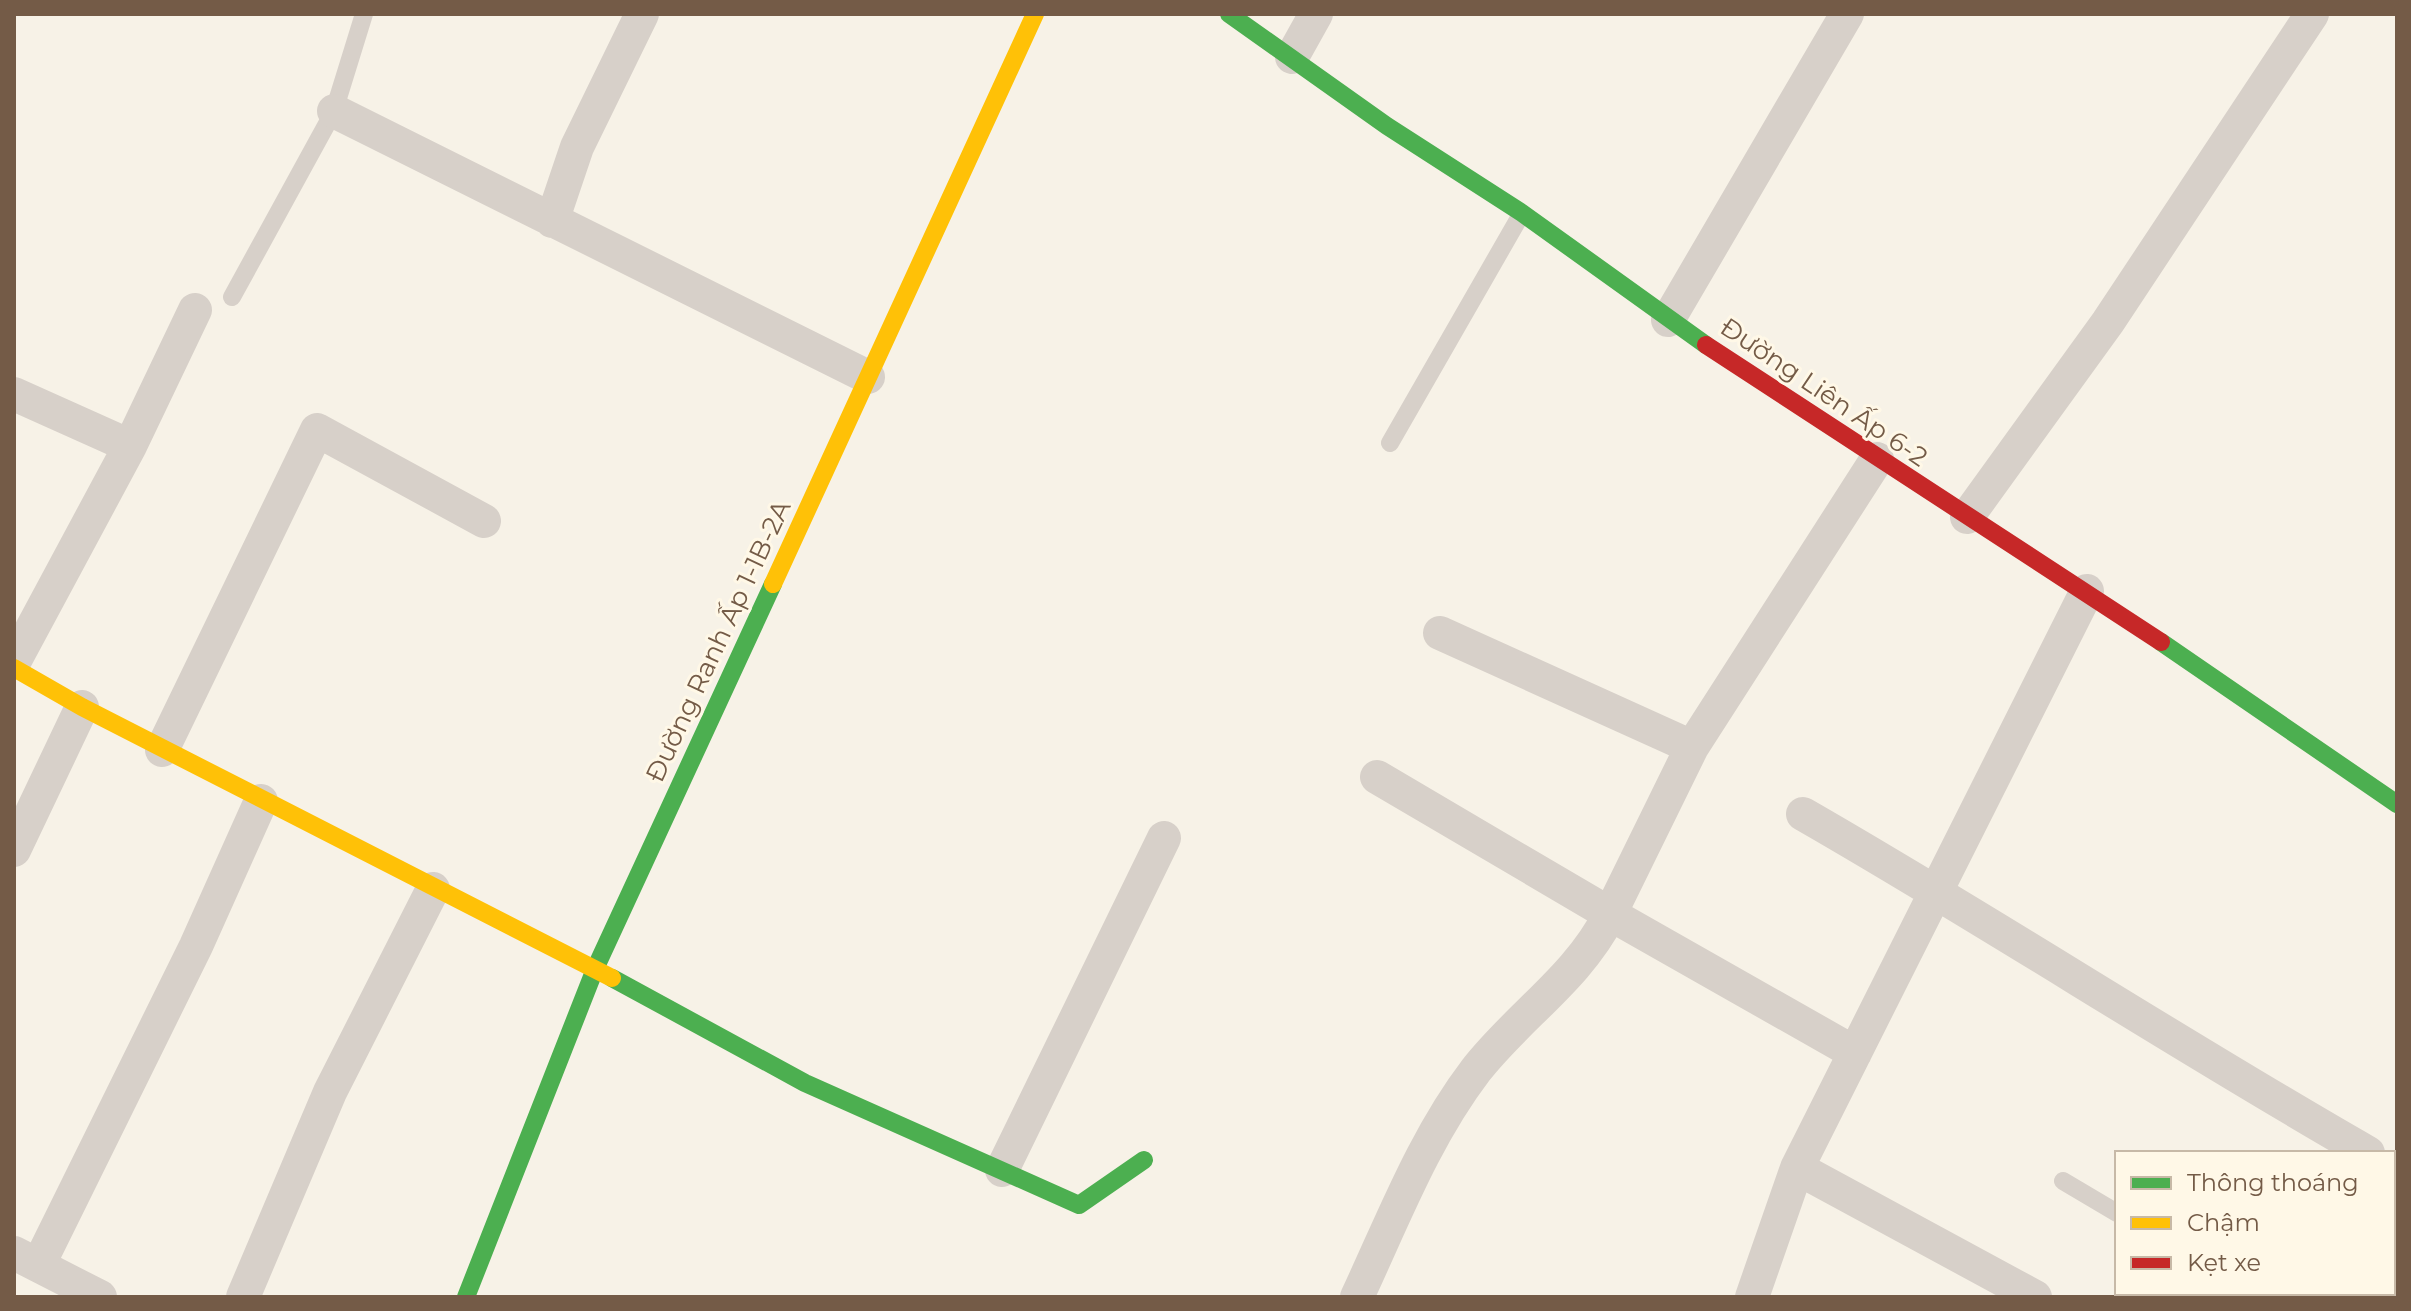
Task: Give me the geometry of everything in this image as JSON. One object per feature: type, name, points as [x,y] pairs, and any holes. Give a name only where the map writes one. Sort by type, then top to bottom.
[{"type":"street","points":[[552,221],[577,147],[642,14]]},
{"type":"street","name":"Đường Ranh Ấp 1-1B-2A","points":[[466,1297],[595,969],[1035,14]]},
{"type":"street","name":"Đường Liên Ấp 6-2","points":[[1229,14],[1387,126],[1522,213],[1668,320],[1877,459],[2087,591],[2397,804]]},
{"type":"street","points":[[1292,57],[1316,14]]},
{"type":"street","points":[[1668,320],[1847,14]]},
{"type":"street","points":[[1967,517],[2108,322],[2312,14]]},
{"type":"street","points":[[334,111],[868,377]]},
{"type":"street","points":[[195,310],[130,446],[14,665],[82,707],[162,750],[595,969],[805,1083],[1079,1205],[1144,1160]]},
{"type":"street","points":[[14,394],[130,446]]},
{"type":"street","points":[[162,750],[317,430],[484,521]]},
{"type":"street","points":[[1357,1297],[1443,1115],[1502,1036],[1545,999],[1584,958],[1610,914],[1692,747],[1877,459]]},
{"type":"street","points":[[1752,1297],[1797,1168],[2087,591]]},
{"type":"street","points":[[1440,633],[1692,747]]},
{"type":"street","points":[[14,850],[82,707]]},
{"type":"street","points":[[1377,777],[1855,1053]]},
{"type":"street","points":[[100,1297],[26,1258],[196,946],[261,801]]},
{"type":"street","points":[[1803,814],[1937,891],[2239,1080],[2364,1151]]},
{"type":"street","points":[[1002,1170],[1164,838]]},
{"type":"street","points":[[243,1297],[330,1092],[433,889]]},
{"type":"street","points":[[1797,1168],[2035,1297]]},
{"type":"lane","points":[[232,297],[334,111],[364,14]]},
{"type":"lane","points":[[1390,443],[1522,213]]},
{"type":"lane","points":[[2063,1181],[2115,1212]]},
{"type":"traffic: fast","points":[[1229,14],[1387,126],[1522,213],[1706,345]]},
{"type":"traffic: fast","points":[[466,1297],[595,969],[773,584]]},
{"type":"traffic: fast","points":[[2161,642],[2397,804]]},
{"type":"traffic: fast","points":[[612,978],[805,1083],[1079,1205],[1144,1160]]},
{"type":"traffic: slow","points":[[773,584],[1035,14]]},
{"type":"traffic: slow","points":[[14,668],[82,707],[612,978]]},
{"type":"traffic: jam","points":[[1706,345],[2161,642]]}]
